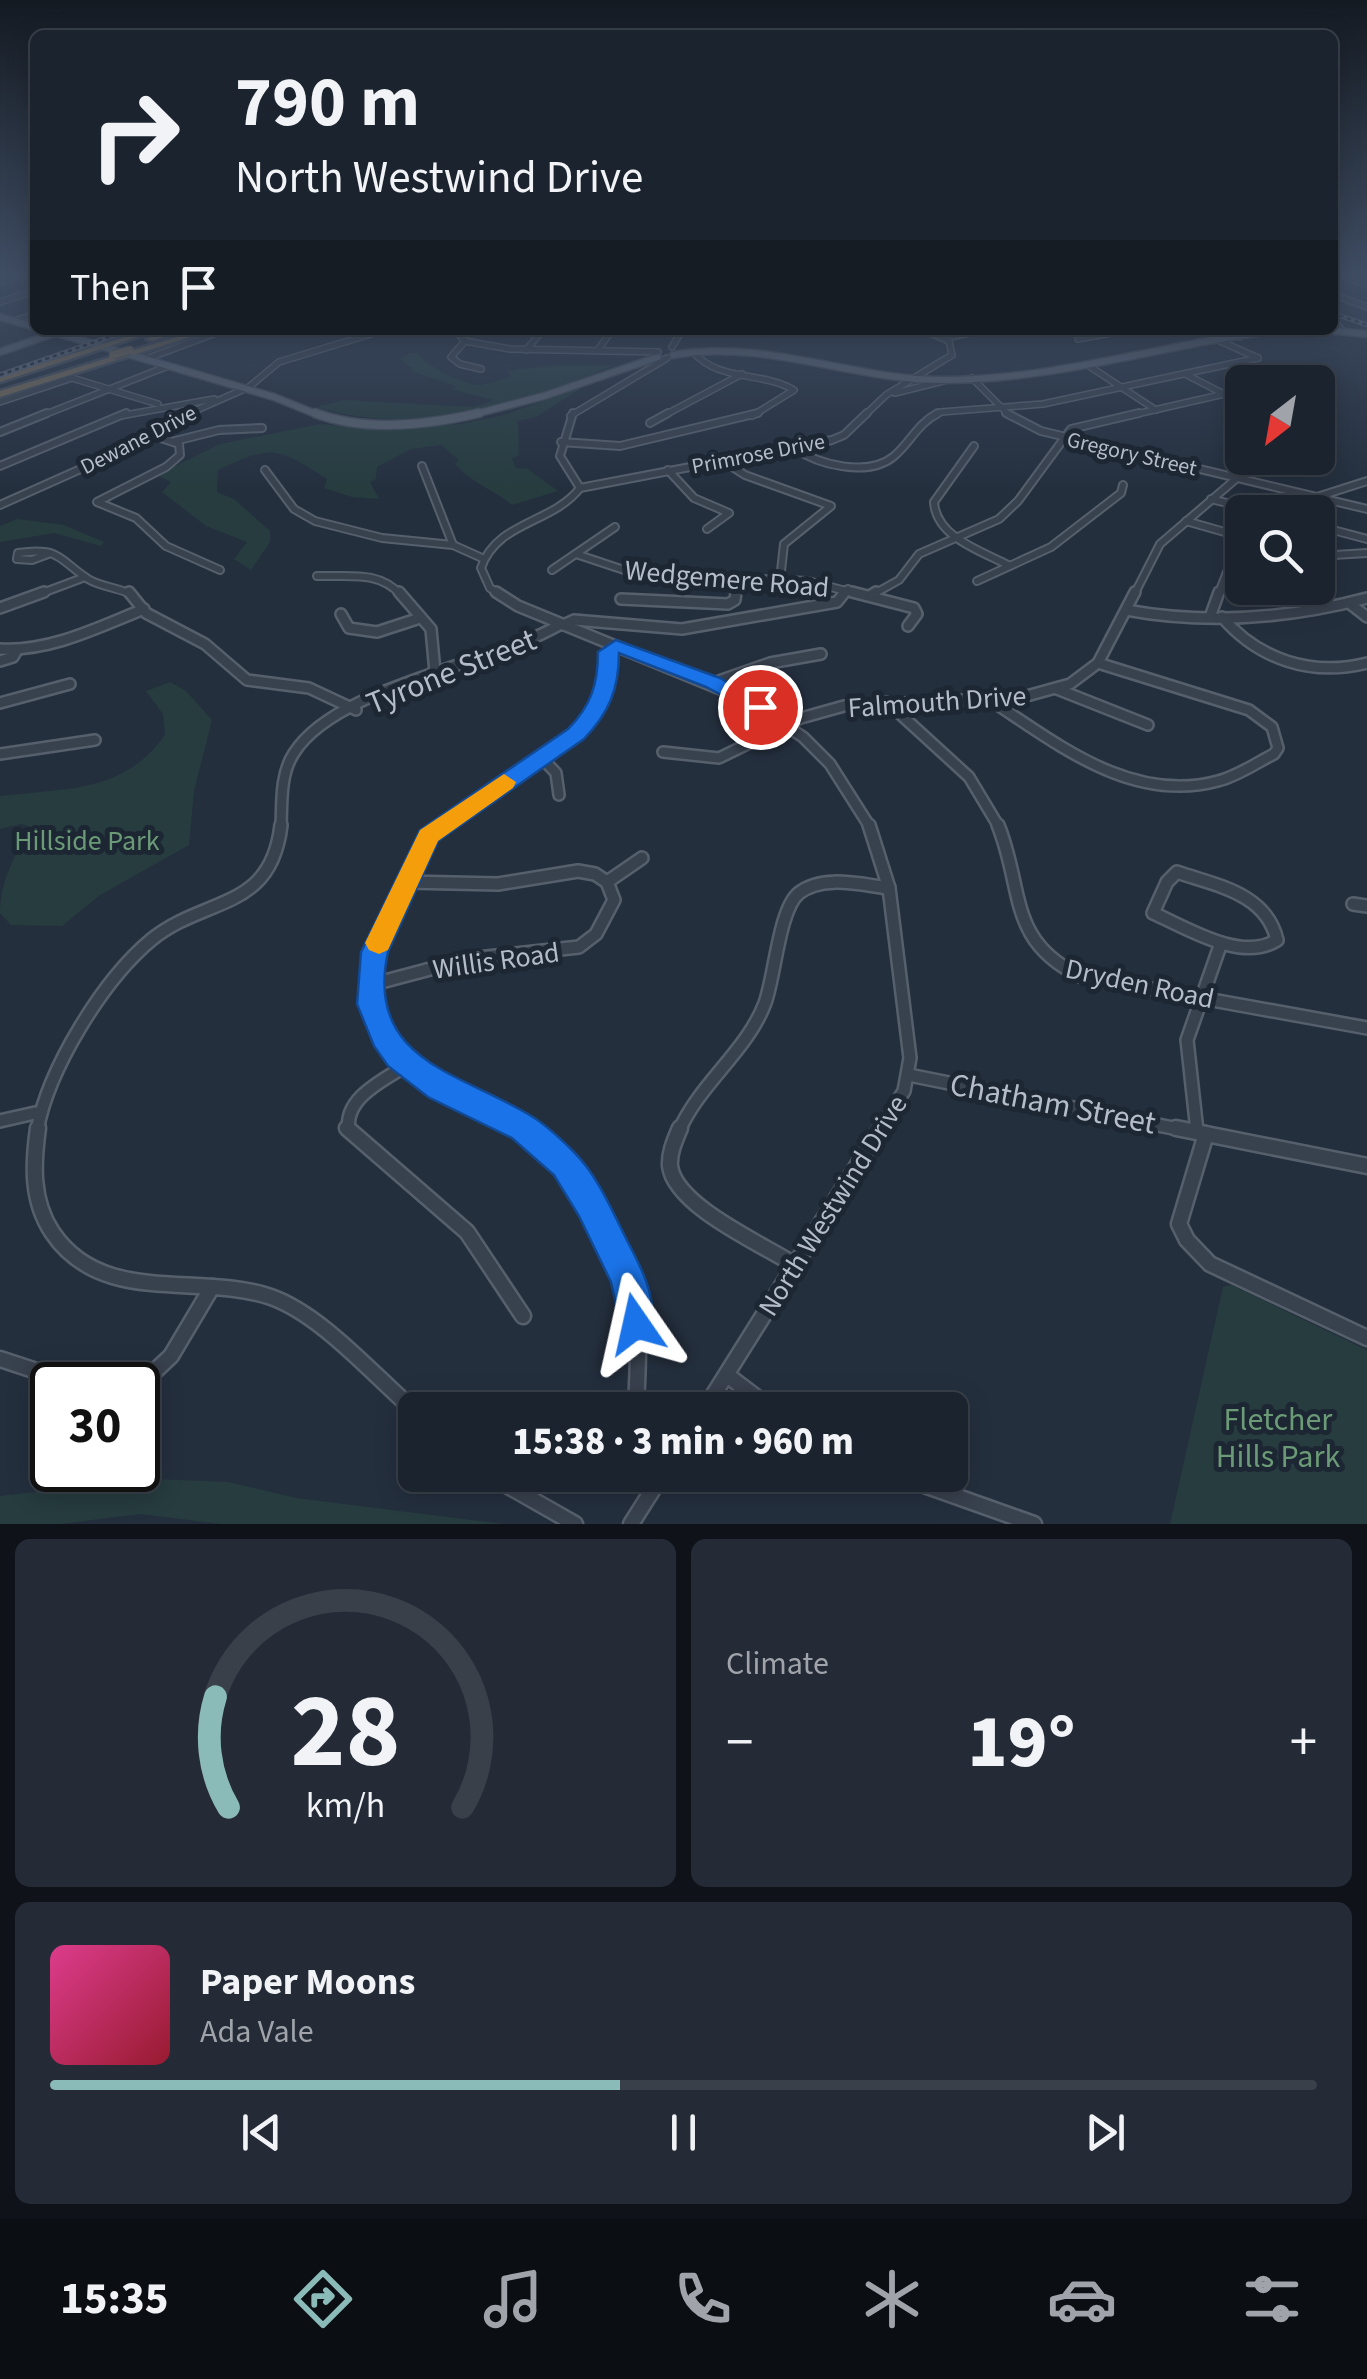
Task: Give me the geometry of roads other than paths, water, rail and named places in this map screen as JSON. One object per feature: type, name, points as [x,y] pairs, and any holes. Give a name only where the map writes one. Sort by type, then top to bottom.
[{"type":"highway","points":[[0,387],[112,348]]},
{"type":"highway","points":[[128,351],[135,348]]},
{"type":"highway","points":[[0,387],[105,351],[137,348]]},
{"type":"highway","points":[[0,387],[139,348]]},
{"type":"main road","points":[[98,348],[128,351],[338,421],[428,422],[508,408],[663,355],[693,352],[758,352],[913,380],[945,380],[1051,373],[1183,348]]},
{"type":"street","points":[[146,360],[177,348]]},
{"type":"street","name":"Dewane Drive","points":[[0,505],[154,436],[174,420],[245,389],[269,368],[293,356],[327,348]]},
{"type":"street","points":[[458,348],[450,357],[481,369]]},
{"type":"street","points":[[513,348],[640,350],[663,355]]},
{"type":"street","points":[[265,470],[294,509],[315,520],[382,538],[453,545],[482,558],[499,538],[563,507],[580,488],[560,456],[561,442],[574,411],[668,348]]},
{"type":"street","name":"Primrose Drive","points":[[580,488],[796,448],[844,435],[887,394],[952,355],[952,348]]},
{"type":"street","points":[[796,448],[814,459],[842,466],[876,466],[892,458],[930,416],[960,409],[1042,404],[1258,358],[1236,348]]},
{"type":"street","points":[[561,442],[620,446],[645,442],[756,416],[794,388],[704,366],[693,352]]},
{"type":"street","points":[[0,432],[168,366]]},
{"type":"street","points":[[1089,366],[1156,410]]},
{"type":"street","points":[[650,422],[742,374]]},
{"type":"street","points":[[1186,374],[1224,394]]},
{"type":"street","points":[[0,402],[72,378],[161,405]]},
{"type":"street","name":"Gregory Street","points":[[972,378],[1021,424],[1309,495]]},
{"type":"street","points":[[887,394],[945,380]]},
{"type":"street","points":[[870,595],[899,580],[915,556],[990,525],[1018,501],[1064,437],[1082,426],[1224,394]]},
{"type":"street","points":[[0,466],[126,413],[222,399]]},
{"type":"street","points":[[191,401],[209,404]]},
{"type":"street","points":[[154,436],[175,442],[219,430],[262,428]]},
{"type":"street","points":[[175,442],[182,452],[174,461],[97,500],[136,518],[166,546],[220,570]]},
{"type":"street","points":[[974,446],[933,506],[938,522],[1008,565]]},
{"type":"street","points":[[724,460],[744,475],[830,504],[830,509],[781,548],[780,580]]},
{"type":"street","points":[[422,466],[453,545]]},
{"type":"street","points":[[668,470],[694,498],[730,512],[708,529]]},
{"type":"street","name":"Falmouth Drive","points":[[663,752],[720,758],[786,724],[844,706],[991,700],[1057,690],[1098,663],[1160,544],[1238,478]]},
{"type":"street","points":[[1323,495],[1367,481]]},
{"type":"street","points":[[978,581],[1052,547],[1120,493],[1124,485]]},
{"type":"street","points":[[1211,499],[1225,502]]},
{"type":"street","name":"Gregory Street","points":[[1335,501],[1367,509]]},
{"type":"street","points":[[1186,521],[1225,532]]},
{"type":"street","points":[[552,570],[615,526]]},
{"type":"street","points":[[1335,531],[1367,539]]},
{"type":"street","points":[[52,552],[65,556],[85,577],[132,593],[144,609],[206,644],[247,680],[324,692],[356,710]]},
{"type":"street","points":[[1335,555],[1367,552]]},
{"type":"street","name":"Wedgemere Road","points":[[576,554],[636,574],[780,580],[848,589],[914,608],[918,614],[908,626]]},
{"type":"street","name":"North Westwind Drive","points":[[482,558],[482,573],[493,590],[562,624],[713,683],[786,724],[830,764],[860,805],[880,850],[889,888],[909,1075],[904,1091],[716,1392]]},
{"type":"street","points":[[317,576],[377,576],[389,581],[434,637],[431,662],[435,672]]},
{"type":"street","points":[[0,608],[85,577]]},
{"type":"street","points":[[1210,617],[1225,577]]},
{"type":"street","points":[[621,598],[728,604],[736,600],[738,578]]},
{"type":"street","points":[[562,624],[574,620],[647,629],[694,628],[838,602],[848,589]]},
{"type":"street","points":[[1126,610],[1210,617],[1291,614],[1367,598]]},
{"type":"street","points":[[1349,603],[1367,618]]},
{"type":"street","points":[[0,649],[18,650],[70,638],[144,609]]},
{"type":"street","points":[[342,614],[349,628],[371,633],[420,618]]},
{"type":"street","points":[[1222,617],[1246,643],[1287,661],[1333,668],[1367,663]]},
{"type":"street","name":"Tyrone Street","points":[[398,1397],[278,1300],[243,1288],[118,1279],[89,1267],[65,1250],[46,1228],[26,1180],[35,1113],[66,1046],[144,948],[180,922],[242,894],[267,873],[275,854],[289,760],[310,735],[401,684],[509,653],[562,624]]},
{"type":"street","points":[[616,646],[608,652],[609,681],[593,716],[542,758],[428,836],[374,952],[370,985],[379,1026],[408,1065],[439,1087],[523,1128],[565,1164],[591,1204],[630,1286],[636,1314],[636,1392]]},
{"type":"street","points":[[0,661],[14,658],[18,650]]},
{"type":"street","points":[[713,683],[770,663],[821,654]]},
{"type":"street","points":[[991,700],[1086,762],[1146,783],[1185,786],[1216,782],[1278,748],[1272,726],[1250,710],[1098,663]]},
{"type":"street","points":[[0,704],[70,684]]},
{"type":"street","points":[[1057,690],[1148,725]]},
{"type":"street","name":"Dryden Road","points":[[887,702],[962,769],[989,805],[1006,851],[1030,944],[1038,953],[1080,976],[1367,1028]]},
{"type":"street","points":[[0,754],[95,740]]},
{"type":"street","points":[[542,758],[554,767],[560,780],[559,795]]},
{"type":"street","points":[[407,882],[478,885],[578,871],[595,874],[607,882],[642,858]]},
{"type":"street","points":[[1177,872],[1256,901],[1270,912],[1277,940],[1266,947],[1221,942],[1153,913],[1166,882],[1177,872]]},
{"type":"street","name":"Willis Road","points":[[370,985],[468,958],[580,947],[596,934],[611,909],[614,895],[607,882]]},
{"type":"street","points":[[793,1264],[685,1194],[671,1174],[669,1146],[759,1018],[769,993],[788,904],[794,895],[824,883],[889,888]]},
{"type":"street","points":[[1353,904],[1367,906]]},
{"type":"street","points":[[1221,942],[1191,1022],[1187,1049],[1201,1132],[1180,1224],[1200,1256],[1367,1338]]},
{"type":"street","points":[[408,1065],[352,1104],[346,1116],[347,1130],[467,1232],[523,1316]]},
{"type":"street","name":"Chatham Street","points":[[909,1075],[1367,1166]]},
{"type":"street","points":[[0,1122],[35,1113]]},
{"type":"street","points":[[160,1366],[171,1356],[212,1287]]},
{"type":"street","points":[[0,1359],[30,1369]]},
{"type":"street","points":[[727,1375],[749,1392]]},
{"type":"street","points":[[511,1492],[562,1512],[575,1524]]},
{"type":"street","points":[[944,1492],[1034,1524]]},
{"type":"street","points":[[631,1524],[650,1494]]},
{"type":"tram line","points":[[0,377],[81,348]]},
{"type":"railway","points":[[0,375],[77,348]]},
{"type":"park label","name":"Hillside Park","points":[[87,840]]},
{"type":"park label","name":"Fletcher Hills Park","points":[[1278,1438]]}]
